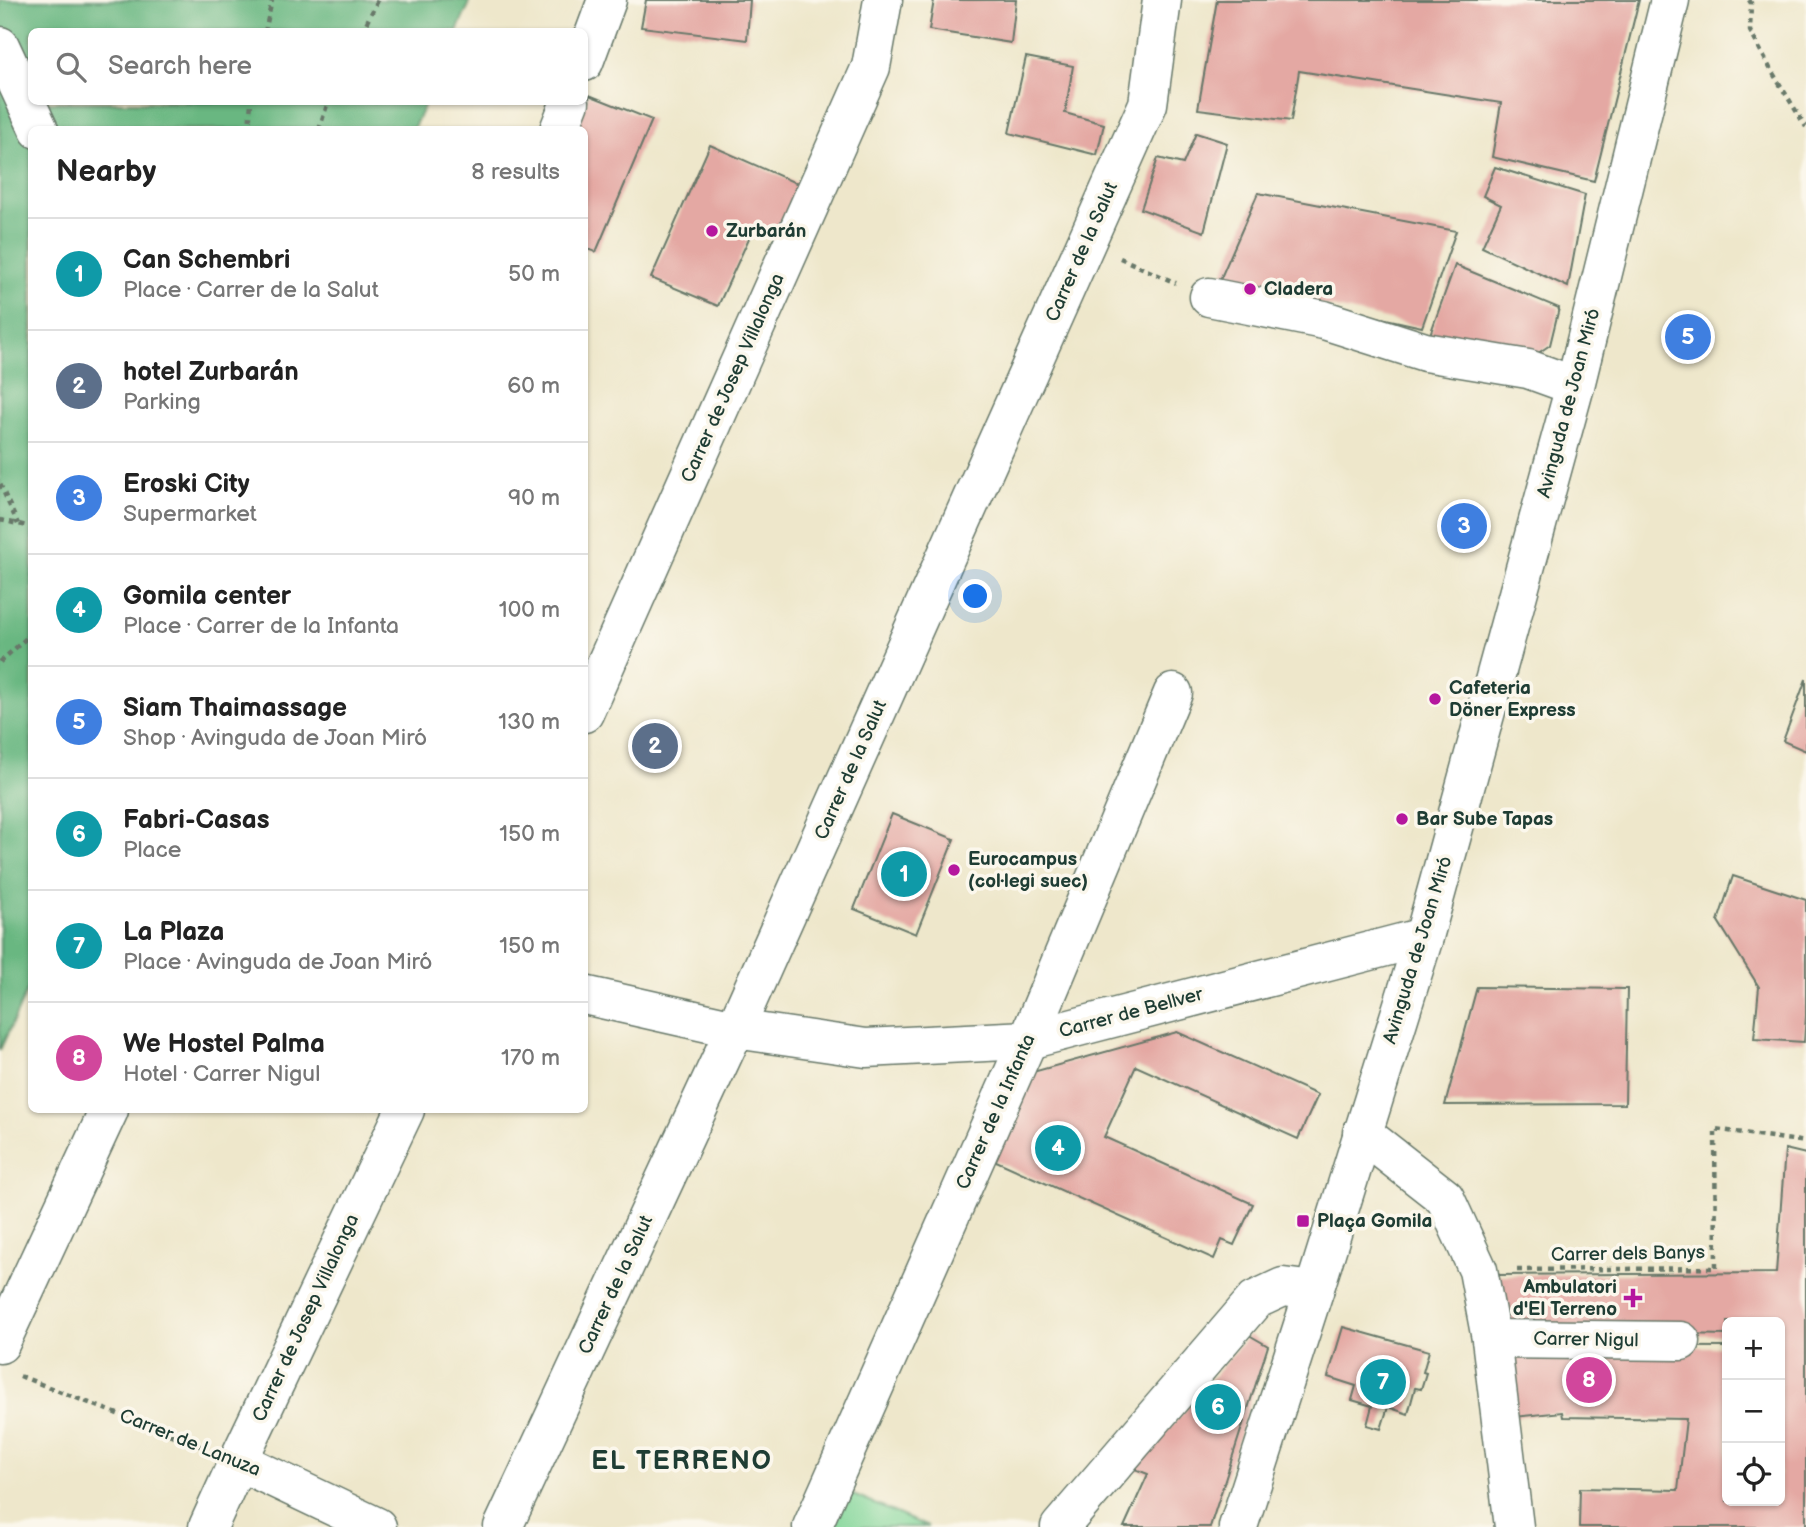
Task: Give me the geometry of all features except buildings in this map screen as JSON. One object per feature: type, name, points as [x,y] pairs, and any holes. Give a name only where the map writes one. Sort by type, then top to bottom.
[{"type":"street","points":[[588,51],[607,0]]},
{"type":"street","name":"Carrer de Josep Villalonga","points":[[588,704],[871,67],[883,0]]},
{"type":"street","name":"Carrer de la Salut","points":[[503,1527],[735,1029],[1148,104],[1162,0]]},
{"type":"street","name":"Avinguda de Joan Miró","points":[[1238,1527],[1424,937],[1575,386],[1670,0]]},
{"type":"street","points":[[0,46],[28,105]]},
{"type":"street","points":[[28,105],[38,126]]},
{"type":"street","points":[[561,126],[569,105]]},
{"type":"street","points":[[1209,298],[1324,320],[1425,352],[1528,369],[1575,386]]},
{"type":"street","name":"Carrer de la Infanta","points":[[812,1527],[1028,1040],[1173,693]]},
{"type":"street","name":"Carrer de Bellver","points":[[588,996],[735,1029],[866,1048],[1028,1040],[1424,937]]},
{"type":"street","points":[[6,1358],[108,1113]]},
{"type":"street","name":"Carrer de Josep Villalonga","points":[[208,1527],[404,1113]]},
{"type":"street","points":[[1362,1133],[1445,1198],[1478,1270],[1491,1339],[1514,1527]]},
{"type":"street","points":[[1060,1527],[1255,1300],[1283,1287],[1314,1291]]},
{"type":"street","name":"Carrer Nigul","points":[[1491,1339],[1681,1341]]},
{"type":"street","name":"Carrer de Lanuza","points":[[238,1461],[377,1527]]},
{"type":"path","points":[[266,28],[272,0]]},
{"type":"path","points":[[364,28],[378,0]]},
{"type":"path","points":[[1749,0],[1750,32],[1806,127]]},
{"type":"path","points":[[249,126],[251,105]]},
{"type":"path","points":[[320,126],[327,105]]},
{"type":"path","points":[[1086,243],[1209,298]]},
{"type":"path","points":[[0,484],[18,524]]},
{"type":"path","points":[[0,520],[28,526]]},
{"type":"path","points":[[0,662],[28,636]]},
{"type":"path","name":"Carrer dels Banys","points":[[1478,1270],[1716,1268],[1715,1129],[1806,1142]]},
{"type":"path","name":"Carrer de Lanuza","points":[[6,1358],[238,1461]]},
{"type":"green space","points":[[0,0],[469,0],[458,28],[28,28],[28,105],[425,105],[414,126],[28,126],[28,989],[0,1050]]},
{"type":"green space","points":[[837,1488],[928,1527],[820,1527]]},
{"type":"place","name":"Zurbarán","points":[[712,231]]},
{"type":"place","name":"Cladera","points":[[1250,289]]},
{"type":"place","name":"Siam Thaimassage","points":[[1688,337]]},
{"type":"place","name":"Eroski City","points":[[1464,526]]},
{"type":"place","name":"Cafeteria Döner Express","points":[[1435,699]]},
{"type":"place","name":"hotel Zurbarán","points":[[655,746]]},
{"type":"place","name":"Bar Sube Tapas","points":[[1402,819]]},
{"type":"place","name":"Eurocampus (col·legi suec)","points":[[954,870]]},
{"type":"place","name":"Can Schembri","points":[[904,874]]},
{"type":"place","name":"Gomila center","points":[[1058,1148]]},
{"type":"place","name":"Plaça Gomila","points":[[1303,1221]]},
{"type":"place","name":"Ambulatori d'El Terreno","points":[[1633,1298]]},
{"type":"place","name":"We Hostel Palma","points":[[1589,1380]]},
{"type":"place","name":"La Plaza","points":[[1383,1382]]},
{"type":"place","name":"Fabri-Casas","points":[[1218,1407]]},
{"type":"district","name":"EL TERRENO","points":[[682,1461]]}]
